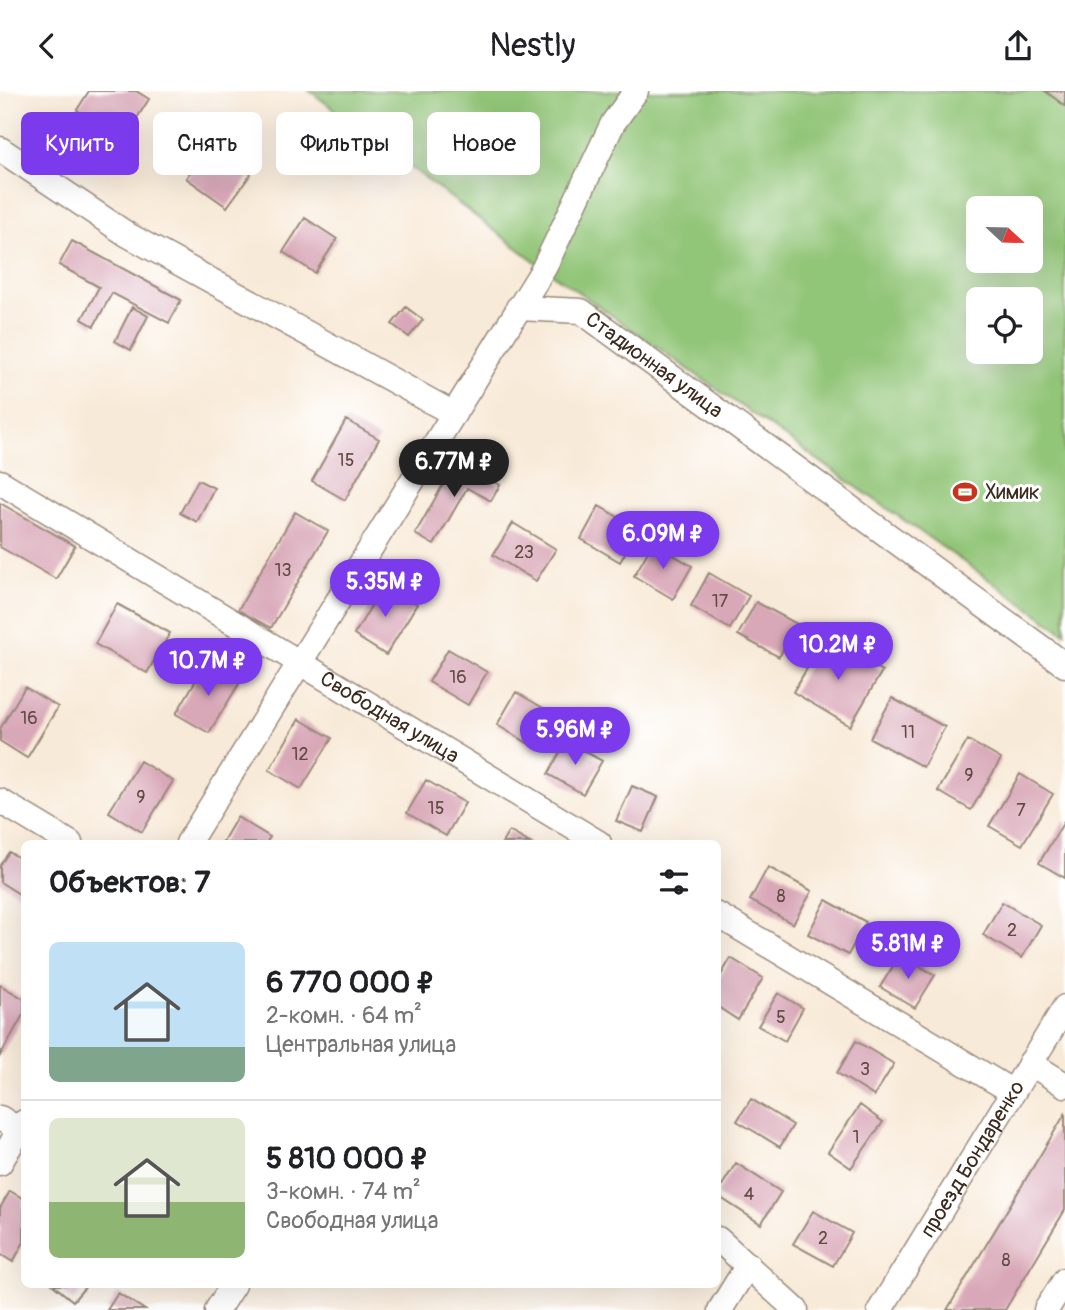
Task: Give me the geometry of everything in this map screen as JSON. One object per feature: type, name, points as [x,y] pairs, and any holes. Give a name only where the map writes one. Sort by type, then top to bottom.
[{"type":"street","points":[[190,840],[544,268],[613,123],[636,91]]},
{"type":"street","points":[[0,149],[128,235],[454,414]]},
{"type":"street","name":"Стадионная улица","points":[[518,308],[581,311],[1065,666]]},
{"type":"street","name":"Свободная улица","points":[[0,482],[594,840]]},
{"type":"street","points":[[0,801],[65,840]]},
{"type":"street","points":[[721,917],[1013,1092]]},
{"type":"street","name":"проезд Бондаренко","points":[[880,1310],[1065,1007]]},
{"type":"street","points":[[1030,1063],[1065,1085]]},
{"type":"street","points":[[0,1163],[17,1126]]},
{"type":"street","points":[[721,1242],[796,1310]]},
{"type":"street","points":[[720,1310],[748,1265]]},
{"type":"street","points":[[1046,1310],[1065,1280]]},
{"type":"green space","name":"Химик","points":[[310,91],[1065,91],[1065,633],[544,268],[413,169],[413,112],[338,112]]},
{"type":"building","points":[[89,91],[136,91],[149,99],[139,115],[139,112],[77,110]]},
{"type":"building","points":[[1045,91],[1065,91],[1065,106]]},
{"type":"building","points":[[188,175],[250,175],[227,207],[186,178]]},
{"type":"building","points":[[305,218],[337,239],[315,273],[283,252]]},
{"type":"building","points":[[72,241],[181,300],[169,323],[112,293],[94,326],[82,319],[99,287],[59,265]]},
{"type":"building","points":[[132,307],[148,316],[131,350],[115,341]]},
{"type":"building","points":[[406,307],[423,320],[409,337],[392,324]]},
{"type":"building","points":[[346,420],[379,439],[345,500],[312,481]]},
{"type":"building","points":[[457,460],[500,485],[491,501],[467,488],[434,545],[415,534]]},
{"type":"building","points":[[198,480],[214,488],[197,522],[180,513]]},
{"type":"building","points":[[0,503],[75,546],[56,579],[0,547]]},
{"type":"building","points":[[599,506],[639,529],[620,562],[581,539]]},
{"type":"building","points":[[295,512],[328,531],[271,628],[238,610]]},
{"type":"building","points":[[513,523],[556,549],[536,581],[493,555]]},
{"type":"building","points":[[653,543],[692,566],[673,599],[634,576]]},
{"type":"building","points":[[709,573],[749,596],[730,629],[691,606]]},
{"type":"building","points":[[384,584],[417,604],[386,655],[354,635]]},
{"type":"building","points":[[756,602],[797,624],[779,657],[738,635]]},
{"type":"building","points":[[117,604],[170,633],[147,673],[95,644]]},
{"type":"building","points":[[825,638],[882,671],[850,726],[793,692]]},
{"type":"building","points":[[448,649],[487,672],[468,705],[429,682]]},
{"type":"building","points":[[206,663],[240,682],[209,733],[176,714]]},
{"type":"building","points":[[25,687],[58,707],[27,758],[0,741],[0,729]]},
{"type":"building","points":[[516,692],[555,715],[536,748],[497,725]]},
{"type":"building","points":[[892,698],[945,727],[923,767],[870,738]]},
{"type":"building","points":[[299,719],[332,738],[301,789],[269,770]]},
{"type":"building","points":[[968,740],[1001,759],[971,810],[938,791]]},
{"type":"building","points":[[566,741],[602,761],[583,794],[548,774]]},
{"type":"building","points":[[140,761],[173,781],[142,832],[109,812]]},
{"type":"building","points":[[1020,774],[1053,794],[1022,845],[989,826]]},
{"type":"building","points":[[426,780],[465,803],[446,836],[407,813]]},
{"type":"building","points":[[632,786],[658,797],[643,832],[616,821]]},
{"type":"building","points":[[237,817],[270,837],[268,840],[224,840]]},
{"type":"building","points":[[1065,820],[1065,878],[1039,863]]},
{"type":"building","points":[[509,831],[525,840],[504,840]]},
{"type":"building","points":[[9,852],[21,859],[21,895],[0,882],[0,865]]},
{"type":"building","points":[[768,867],[812,891],[793,924],[750,900]]},
{"type":"building","points":[[826,900],[866,922],[848,955],[808,934]]},
{"type":"building","points":[[1002,902],[1041,925],[1022,958],[983,935]]},
{"type":"building","points":[[900,955],[935,975],[915,1008],[880,987]]},
{"type":"building","points":[[731,958],[763,978],[738,1020],[721,1009],[721,975]]},
{"type":"building","points":[[0,985],[21,997],[21,1018],[0,1056]]},
{"type":"building","points":[[778,993],[803,1008],[785,1041],[758,1026]]},
{"type":"building","points":[[856,1041],[894,1064],[874,1096],[837,1073]]},
{"type":"building","points":[[751,1099],[793,1125],[780,1147],[737,1121]]},
{"type":"building","points":[[860,1105],[883,1122],[851,1168],[828,1152]]},
{"type":"building","points":[[1065,1114],[1065,1210],[1005,1310],[947,1310]]},
{"type":"building","points":[[736,1163],[781,1192],[761,1224],[721,1198],[721,1187]]},
{"type":"building","points":[[10,1191],[21,1197],[21,1247],[13,1262],[0,1254],[0,1208]]},
{"type":"building","points":[[813,1211],[852,1233],[833,1266],[793,1244]]},
{"type":"building","points":[[57,1288],[84,1288],[73,1301]]},
{"type":"building","points":[[118,1293],[145,1310],[107,1310]]},
{"type":"place","name":"Химик","points":[[965,492]]}]
